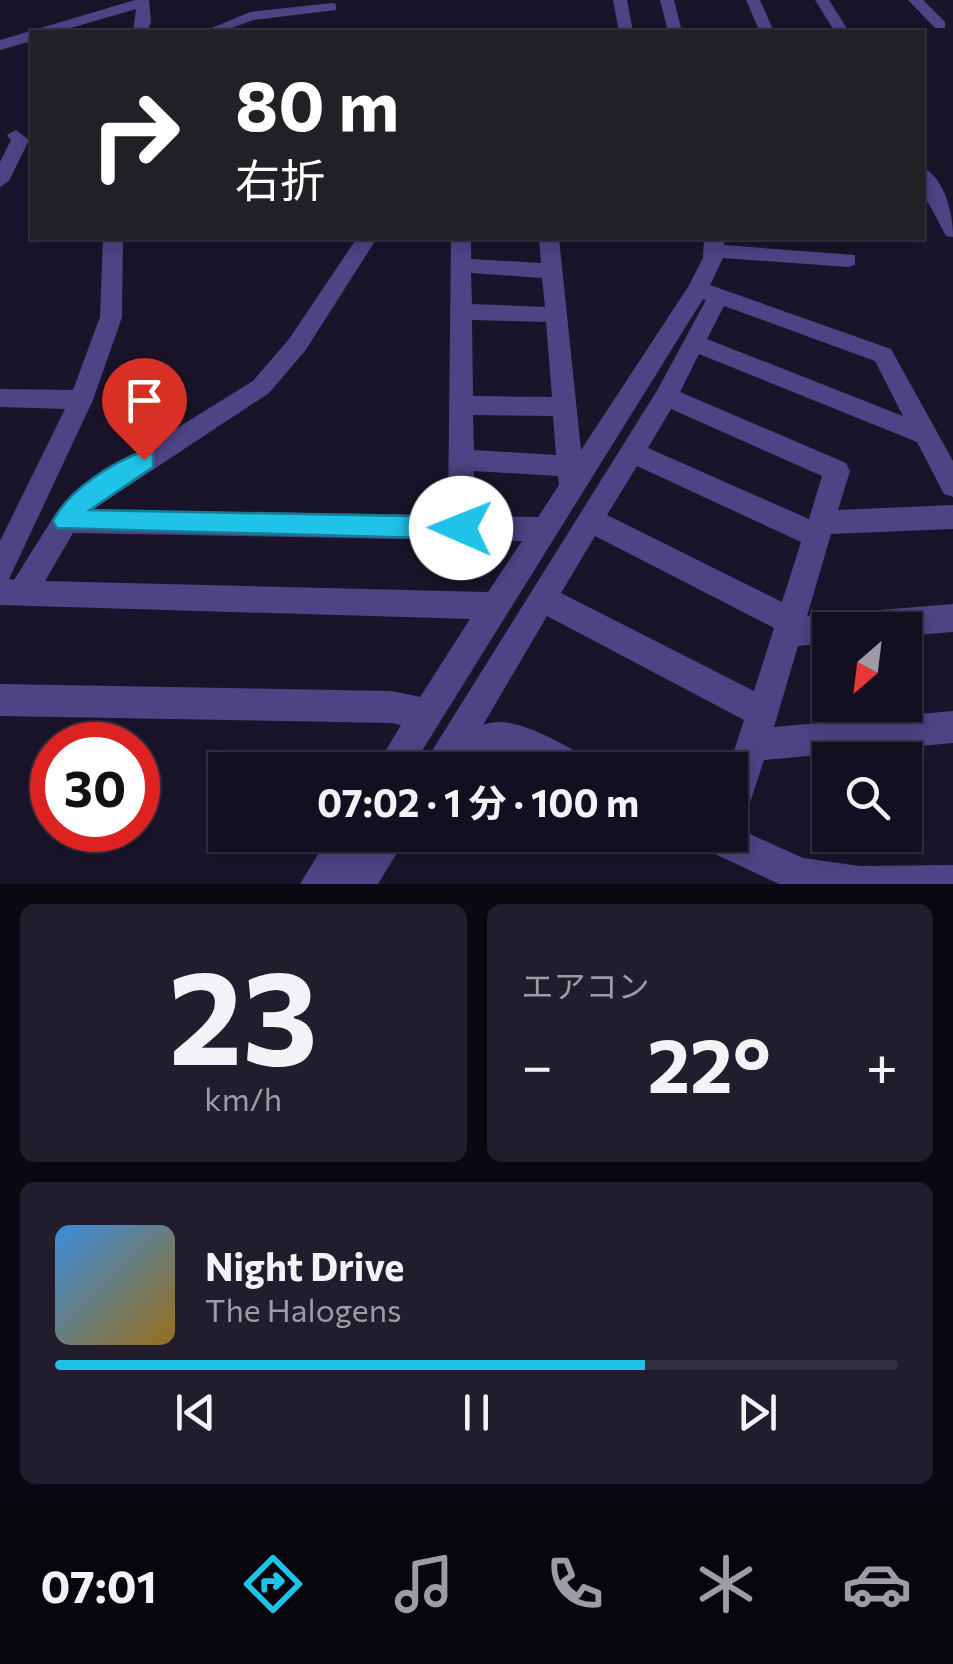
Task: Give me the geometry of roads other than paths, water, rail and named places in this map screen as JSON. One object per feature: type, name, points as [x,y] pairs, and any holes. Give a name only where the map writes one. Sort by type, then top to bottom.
[{"type":"street","points":[[620,0],[626,30]]},
{"type":"street","points":[[667,0],[674,30]]},
{"type":"street","points":[[753,0],[766,30]]},
{"type":"street","points":[[822,0],[841,30]]},
{"type":"street","points":[[915,0],[940,25]]},
{"type":"street","points":[[50,30],[142,2],[141,30]]},
{"type":"street","points":[[215,30],[250,16],[333,9]]},
{"type":"street","points":[[0,46],[30,37]]},
{"type":"street","points":[[0,181],[13,139]]},
{"type":"street","points":[[925,178],[953,231]]},
{"type":"street","points":[[0,570],[81,400],[111,317],[113,240]]},
{"type":"street","points":[[10,593],[86,498],[260,386],[297,344],[367,240]]},
{"type":"street","points":[[461,240],[461,528]]},
{"type":"street","points":[[549,240],[571,476]]},
{"type":"street","points":[[449,752],[696,344],[709,292],[714,244],[848,260]]},
{"type":"street","points":[[464,266],[552,271]]},
{"type":"street","points":[[709,292],[883,355],[953,486]]},
{"type":"street","points":[[402,752],[544,530],[571,476],[709,292]]},
{"type":"street","points":[[463,312],[556,315]]},
{"type":"street","points":[[696,344],[926,434]]},
{"type":"street","points":[[666,396],[837,471],[748,760]]},
{"type":"street","points":[[0,398],[81,400]]},
{"type":"street","points":[[462,405],[565,407]]},
{"type":"street","points":[[632,452],[819,530],[953,516]]},
{"type":"street","points":[[462,460],[571,476]]},
{"type":"street","points":[[590,520],[790,627],[953,618]]},
{"type":"street","points":[[66,521],[544,530]]},
{"type":"street","points":[[10,593],[494,606]]},
{"type":"street","points":[[542,598],[763,713]]},
{"type":"street","points":[[0,700],[392,707],[435,700],[472,713]]},
{"type":"street","points":[[753,745],[953,727]]},
{"type":"street","points":[[468,752],[492,737],[519,742],[540,752]]},
{"type":"street","points":[[748,846],[802,876],[860,884],[953,884]]},
{"type":"street","points":[[318,884],[339,852]]},
{"type":"street","points":[[357,884],[380,852]]}]
